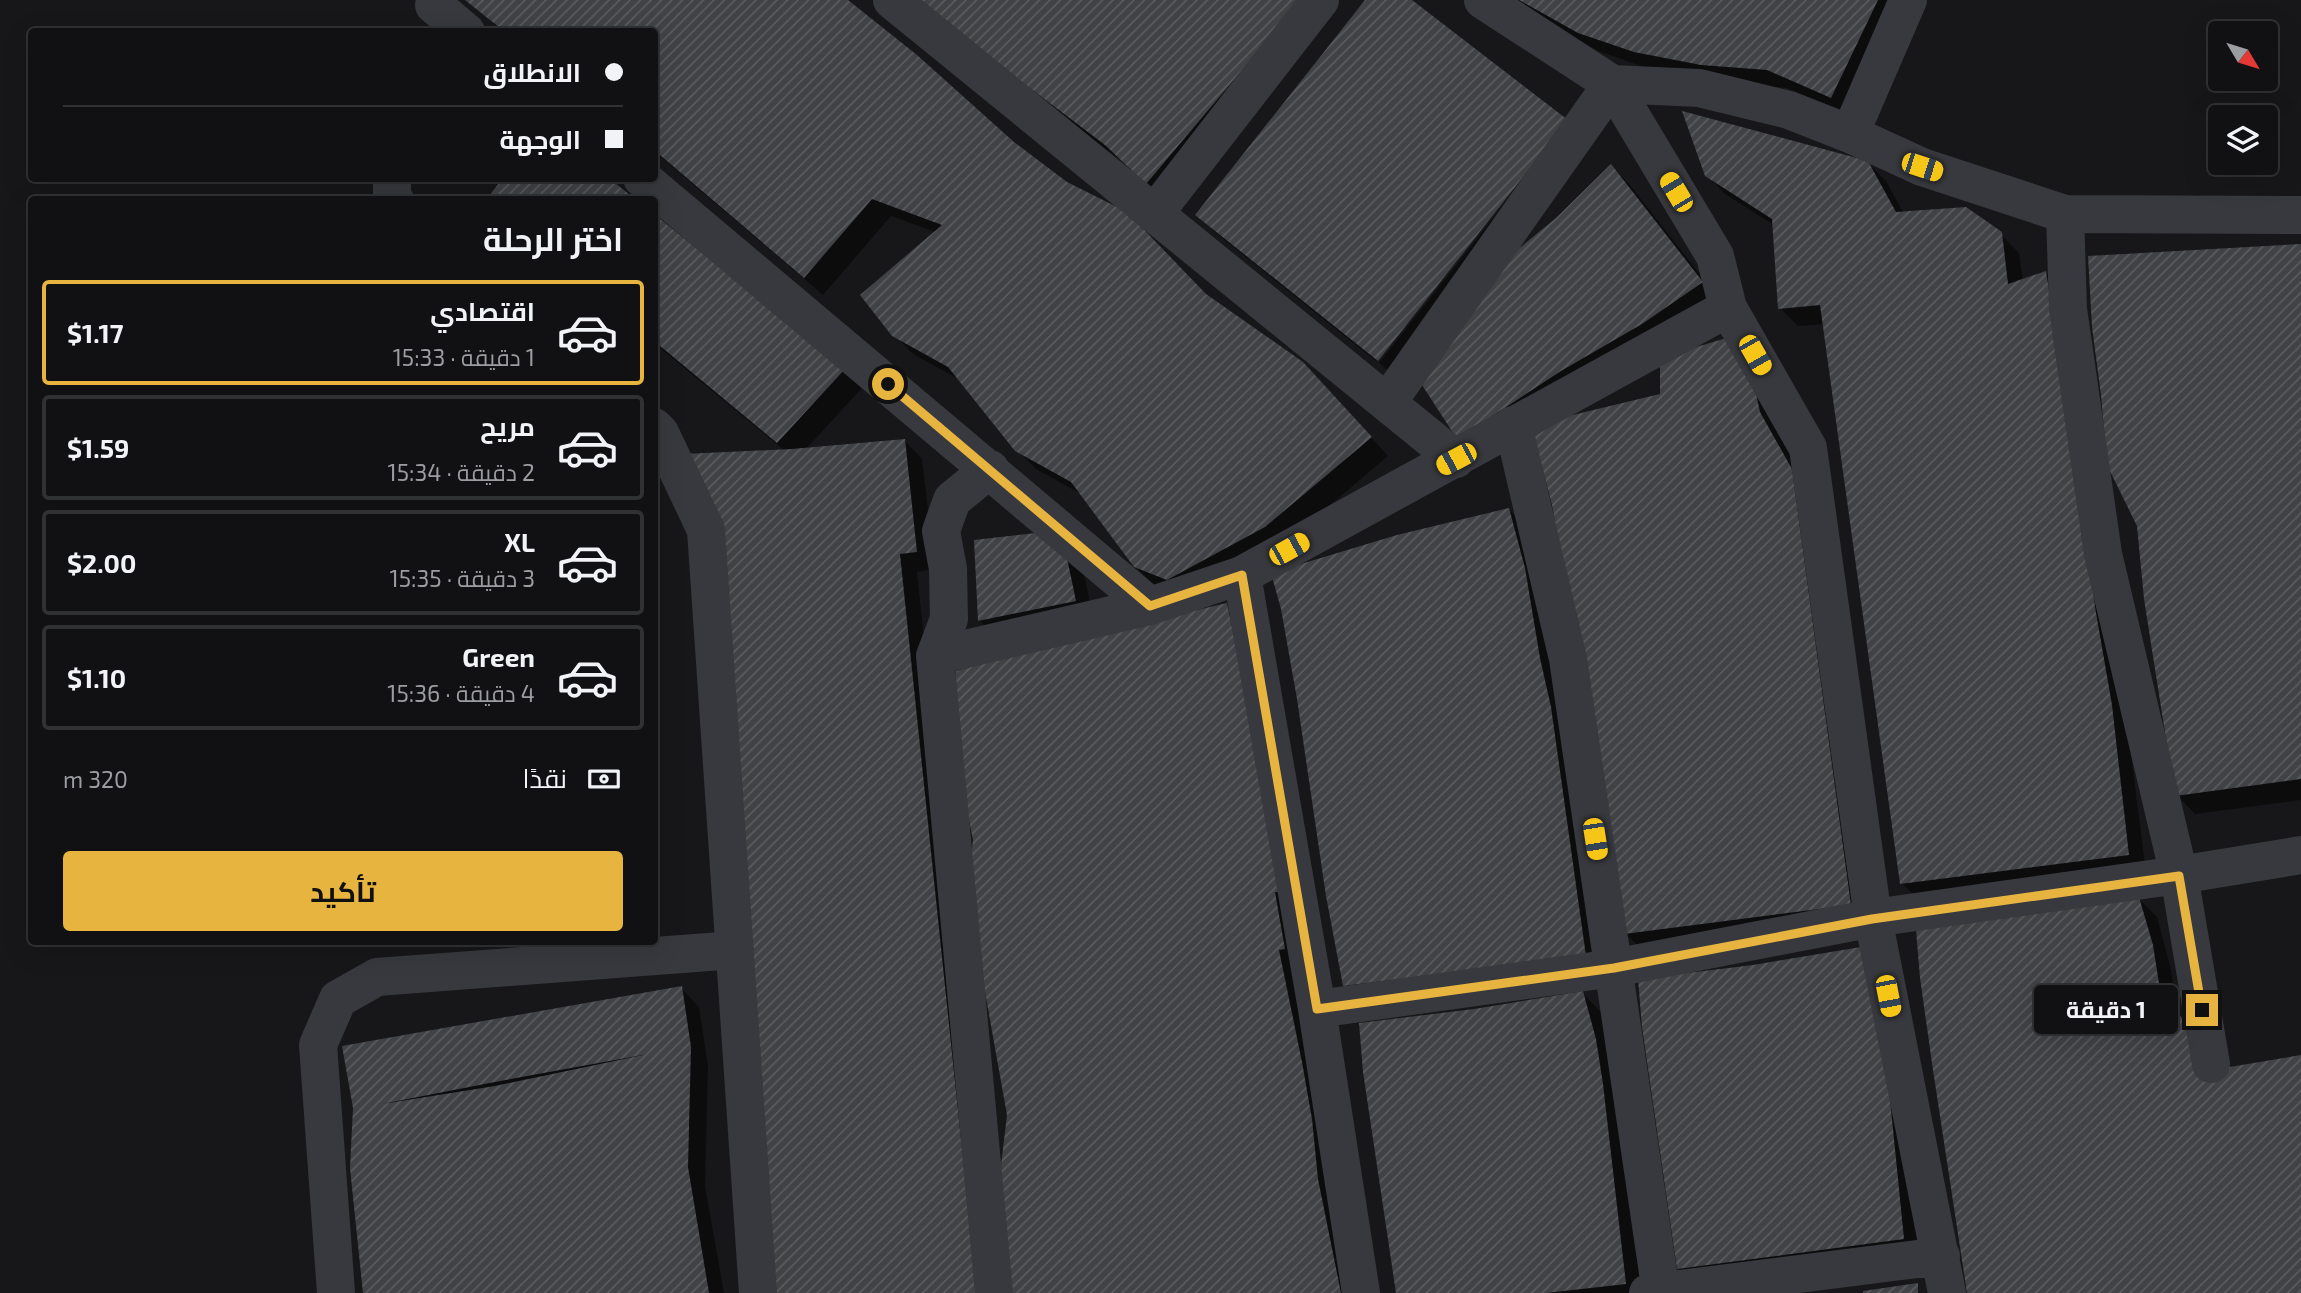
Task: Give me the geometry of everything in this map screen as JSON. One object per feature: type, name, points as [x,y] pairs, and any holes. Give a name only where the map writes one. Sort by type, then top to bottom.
[{"type":"street","points":[[892,0],[1456,459]]},
{"type":"street","points":[[1154,214],[1320,0]]},
{"type":"street","points":[[1483,0],[1612,84],[1715,257],[1728,308],[1808,448],[1872,919],[1947,1293]]},
{"type":"street","points":[[1850,134],[1908,0]]},
{"type":"street","points":[[431,12],[459,28]]},
{"type":"street","points":[[1387,403],[1612,84]]},
{"type":"street","points":[[1612,84],[1699,88],[1789,110],[1922,167],[2065,214],[2301,215]]},
{"type":"street","points":[[647,182],[1150,606]]},
{"type":"street","points":[[2065,214],[2068,309],[2103,554],[2179,876],[2211,1063]]},
{"type":"street","points":[[935,656],[1150,606],[1242,575],[1728,308]]},
{"type":"street","points":[[1513,425],[1568,659],[1614,968],[1656,1292],[1941,1256]]},
{"type":"street","points":[[658,431],[706,530],[758,1293]]},
{"type":"street","points":[[990,469],[952,500],[942,531],[948,569],[949,620],[935,656],[994,1293]]},
{"type":"street","points":[[1242,575],[1317,1009],[1361,1293]]},
{"type":"street","points":[[1317,1009],[1614,968],[1872,919],[2179,876],[2301,855]]},
{"type":"street","points":[[336,1293],[318,1045],[338,999],[377,977],[734,950]]},
{"type":"building","points":[[465,0],[848,0],[917,55],[1014,142],[1067,182],[1127,212],[1206,294],[1303,362],[1372,437],[1265,527],[1167,580],[1134,567],[1071,482],[1015,451],[948,367],[892,336],[860,295],[942,225],[872,199],[804,278],[658,153],[658,28],[500,28]]},
{"type":"building","points":[[914,0],[1301,0],[1146,184],[1105,145]]},
{"type":"building","points":[[1365,0],[1412,0],[1568,120],[1378,361],[1195,215]]},
{"type":"building","points":[[1519,0],[1878,0],[1831,98],[1767,70],[1701,65],[1634,52],[1578,33]]},
{"type":"building","points":[[1682,111],[1868,161],[1896,212],[1966,207],[2002,232],[2008,284],[2046,271],[2112,705],[2129,855],[1900,884],[1820,305],[1778,309],[1772,219],[1705,176]]},
{"type":"building","points":[[1611,164],[1703,282],[1642,324],[1561,371],[1457,439],[1422,385],[1494,269],[1556,218]]},
{"type":"building","points":[[500,182],[614,182],[631,196],[489,196]]},
{"type":"building","points":[[658,217],[845,369],[777,443],[658,344]]},
{"type":"building","points":[[2301,244],[2301,779],[2175,796],[2144,599],[2137,526],[2107,465],[2092,327],[2088,256]]},
{"type":"building","points":[[1743,333],[1760,412],[1792,469],[1851,905],[1624,934],[1552,505],[1531,425],[1660,394],[1660,358]]},
{"type":"building","points":[[905,439],[917,552],[900,554],[977,1293],[763,1293],[684,454],[792,449]]},
{"type":"building","points":[[1509,508],[1525,568],[1551,707],[1586,956],[1343,986],[1326,896],[1297,699],[1281,609],[1271,573],[1397,535]]},
{"type":"building","points":[[1053,531],[1067,558],[1076,601],[978,621],[974,540]]},
{"type":"building","points":[[1227,603],[1279,892],[1275,892],[1285,949],[1279,950],[1302,1062],[1312,1119],[1318,1179],[1341,1293],[1012,1293],[998,1191],[1007,1115],[967,891],[973,840],[950,727],[956,671],[1059,642]]},
{"type":"building","points":[[2139,897],[2153,945],[2160,990],[2198,1038],[2200,1072],[2301,1055],[2301,1293],[1967,1293],[1920,978],[1916,930]]},
{"type":"building","points":[[1861,947],[1889,1089],[1904,1239],[1677,1269],[1642,1027],[1638,979],[1753,965]]},
{"type":"building","points":[[682,986],[691,1047],[688,1167],[709,1293],[363,1293],[350,1168],[353,1108],[342,1046]],"holes":[[[648,1054],[495,1086],[382,1104]]]},
{"type":"building","points":[[1583,991],[1596,1039],[1603,1084],[1626,1284],[1546,1293],[1396,1293],[1363,1072],[1359,1023],[1474,1009]]},
{"type":"building","points":[[1918,1283],[1918,1293],[1863,1293],[1863,1291]]},
{"type":"route","points":[[888,384],[1150,606],[1242,575],[1317,1009],[1614,968],[1872,919],[2179,876],[2202,1010]]}]
